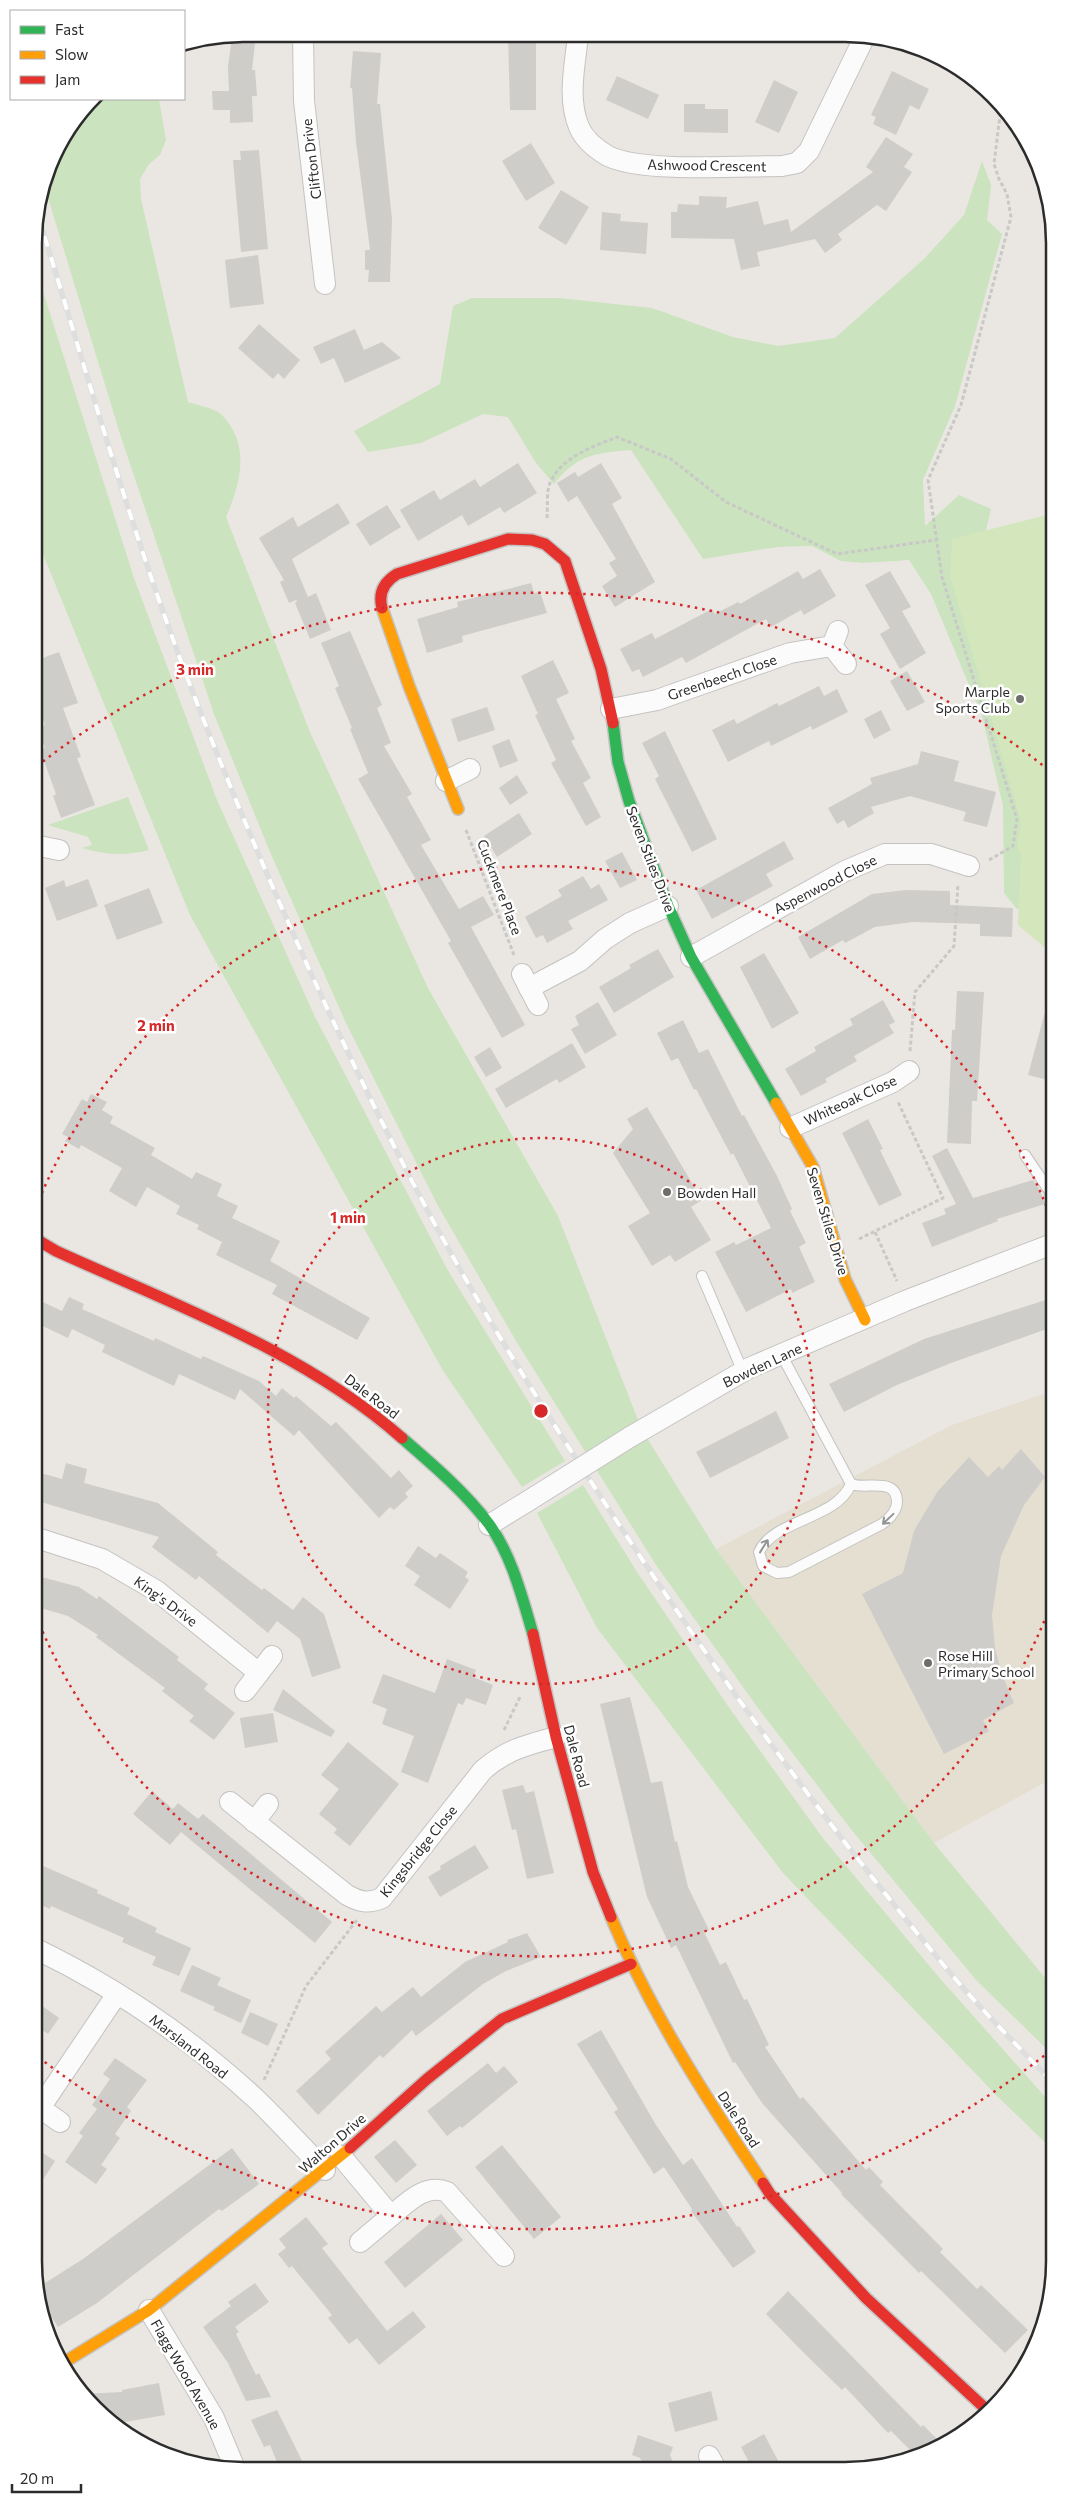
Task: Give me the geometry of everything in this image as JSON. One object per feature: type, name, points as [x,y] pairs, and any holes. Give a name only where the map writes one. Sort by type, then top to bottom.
[{"type":"street","name":"Clifton Drive","points":[[303,42],[304,101],[325,284]]},
{"type":"street","name":"Ashwood Crescent","points":[[577,42],[572,83],[578,126],[590,143],[608,156],[628,162],[651,165],[782,166],[796,162],[809,151],[861,43]]},
{"type":"street","points":[[458,809],[409,686],[381,605],[378,584],[397,574],[508,539],[532,540],[545,544]]},
{"type":"street","name":"Seven Stiles Drive","points":[[545,544],[564,561],[602,669],[611,710],[618,762],[629,801],[668,906],[691,958],[813,1167],[845,1279],[865,1320]]},
{"type":"street","name":"Greenbeech Close","points":[[611,710],[657,700],[835,638],[846,664]]},
{"type":"street","points":[[446,781],[470,769]]},
{"type":"street","points":[[42,847],[59,850]]},
{"type":"street","name":"Aspenwood Close","points":[[691,958],[846,871],[885,854],[930,854],[964,865]]},
{"type":"street","points":[[529,989],[580,961],[605,939],[630,923],[668,906]]},
{"type":"street","name":"Whiteoak Close","points":[[790,1128],[901,1076]]},
{"type":"street","name":"Dale Road","points":[[42,1243],[56,1251],[265,1346],[326,1380],[384,1422],[440,1471],[489,1525],[515,1574],[538,1649],[556,1737],[593,1872],[631,1964],[710,2104],[770,2194],[866,2298],[984,2407]]},
{"type":"street","name":"Bowden Lane","points":[[489,1525],[630,1437],[743,1372],[906,1301],[1046,1247]]},
{"type":"street","name":"King's Drive","points":[[42,1540],[102,1559],[157,1591],[259,1672]]},
{"type":"street","points":[[245,1691],[272,1656]]},
{"type":"street","name":"Kingsbridge Close","points":[[230,1802],[347,1895],[358,1901],[371,1903],[382,1898],[483,1770],[498,1757],[514,1749],[556,1737]]},
{"type":"street","points":[[254,1822],[268,1804]]},
{"type":"street","name":"Marsland Road","points":[[42,1952],[117,1994],[179,2034],[256,2099],[325,2170]]},
{"type":"street","name":"Walton Drive","points":[[68,2359],[149,2310],[325,2170],[426,2079],[502,2019],[631,1964]]},
{"type":"street","points":[[42,2099],[117,1994]]},
{"type":"street","points":[[42,2109],[60,2122]]},
{"type":"street","points":[[340,2156],[391,2216]]},
{"type":"street","points":[[360,2242],[420,2193],[430,2189],[439,2189],[454,2197],[504,2256]]},
{"type":"street","name":"Flagg Wood Avenue","points":[[149,2310],[214,2418],[232,2461]]},
{"type":"lane","points":[[1026,1155],[1046,1185]]},
{"type":"lane","points":[[702,1276],[743,1372]]},
{"type":"lane","points":[[781,1354],[850,1481],[863,1487],[881,1485],[890,1488],[896,1495],[897,1503],[890,1519],[789,1572],[777,1573],[763,1566],[760,1552],[770,1538],[835,1504],[847,1494],[850,1481]]},
{"type":"path","points":[[837,1249],[943,1198],[899,1103],[901,1076],[915,992],[954,946],[964,865],[994,858],[1013,846],[1017,819],[942,577],[928,480],[961,405],[1011,218],[1007,194],[998,179],[994,164],[1000,115]]},
{"type":"path","points":[[545,544],[550,484],[561,467],[574,456],[617,437],[671,459],[726,502],[837,554],[936,540]]},
{"type":"path","name":"Cuckmere Place","points":[[458,809],[529,989]]},
{"type":"path","points":[[875,1232],[906,1301]]},
{"type":"path","points":[[498,1739],[510,1722],[523,1691]]},
{"type":"path","points":[[256,2099],[306,1986],[371,1903]]},
{"type":"shaded area","name":"Rose Hill Primary School","points":[[1046,1393],[1046,1782],[934,1843],[716,1549],[952,1425]]},
{"type":"green space","points":[[102,100],[159,100],[166,140],[160,155],[149,164],[140,179],[141,199],[188,402],[210,408],[221,414],[237,438],[240,451],[239,477],[226,517],[310,732],[428,988],[558,1216],[642,1430],[716,1549],[934,1843],[1046,1979],[1046,2048],[977,1981],[850,1828],[758,1708],[656,1565],[516,1341],[437,1204],[346,1023],[270,852],[214,714],[121,437],[48,197],[58,166],[69,143],[84,121]]},
{"type":"green space","points":[[982,161],[991,185],[987,220],[1002,234],[955,406],[923,480],[925,526],[959,495],[991,509],[982,547],[1045,920],[1016,908],[1004,893],[1003,806],[982,716],[931,594],[909,560],[864,563],[841,561],[812,546],[777,547],[703,559],[631,450],[607,452],[588,457],[571,466],[554,484],[536,463],[508,417],[483,414],[421,443],[368,452],[354,431],[440,384],[453,306],[472,298],[559,298],[652,308],[733,337],[778,346],[835,338],[924,259],[964,215]]},
{"type":"green space","points":[[42,288],[134,578],[217,800],[315,1017],[447,1269],[565,1461],[522,1487],[442,1369],[190,915],[42,552]]},
{"type":"green space","name":"Marple Sports Club","points":[[1046,515],[1046,948],[1018,925],[1021,853],[1017,848],[1021,821],[950,576],[952,539]]},
{"type":"green space","points":[[128,797],[149,850],[124,854],[82,848],[92,845],[88,837],[48,825]]},
{"type":"green space","points":[[583,1485],[637,1572],[728,1706],[822,1837],[937,1975],[1046,2098],[1046,2143],[998,2097],[783,1873],[597,1628],[537,1513]]},
{"type":"building","points":[[255,42],[252,70],[255,70],[257,96],[252,96],[253,122],[230,123],[230,110],[213,110],[212,91],[229,91],[228,67],[231,43]]},
{"type":"building","points":[[508,42],[536,42],[536,110],[510,110]]},
{"type":"building","points":[[353,51],[381,53],[377,104],[380,104],[392,219],[390,282],[368,282],[369,270],[365,270],[365,250],[370,250],[356,142],[352,88],[350,88]]},
{"type":"building","points":[[892,71],[929,89],[919,110],[910,105],[896,135],[873,124],[876,117],[871,115]]},
{"type":"building","points":[[617,76],[659,95],[648,119],[606,100]]},
{"type":"building","points":[[774,80],[798,92],[779,133],[755,122]]},
{"type":"building","points":[[684,104],[705,104],[705,109],[728,109],[728,133],[684,132]]},
{"type":"building","points":[[886,137],[913,154],[904,167],[912,172],[886,211],[877,205],[838,234],[842,240],[825,253],[815,239],[757,252],[760,266],[741,270],[734,239],[671,238],[671,212],[677,212],[678,204],[699,205],[699,196],[727,197],[726,208],[758,201],[764,225],[788,219],[791,232],[873,172],[866,167]]},
{"type":"building","points":[[531,143],[555,183],[526,201],[502,161]]},
{"type":"building","points":[[259,150],[268,249],[241,252],[233,160],[241,160],[240,151]]},
{"type":"building","points":[[561,190],[589,207],[566,245],[538,228]]},
{"type":"building","points":[[602,212],[621,214],[620,221],[648,223],[646,254],[600,250]]},
{"type":"building","points":[[258,255],[264,304],[230,308],[225,260]]},
{"type":"building","points":[[259,324],[300,360],[284,379],[278,373],[273,379],[238,348]]},
{"type":"building","points":[[355,329],[364,350],[382,342],[401,358],[345,383],[334,358],[321,364],[313,347]]},
{"type":"building","points":[[518,463],[537,493],[504,513],[500,507],[468,526],[462,515],[418,541],[400,510],[434,490],[440,500],[475,479],[480,487]]},
{"type":"building","points":[[601,463],[622,498],[612,504],[655,582],[615,607],[602,586],[617,576],[609,563],[616,559],[577,496],[568,502],[557,483],[575,472],[578,477]]},
{"type":"building","points":[[338,503],[350,523],[292,559],[308,597],[316,593],[331,630],[310,639],[295,603],[297,601],[289,603],[280,582],[284,580],[259,538],[293,517],[298,527]]},
{"type":"building","points":[[387,505],[401,527],[370,546],[356,524]]},
{"type":"building","points":[[820,569],[836,596],[804,615],[801,610],[771,627],[766,619],[686,663],[682,657],[643,677],[639,669],[632,672],[620,649],[652,633],[655,639],[712,609],[715,614],[738,602],[740,604],[798,571],[803,579]]},
{"type":"building","points":[[890,571],[911,607],[902,611],[926,653],[900,669],[880,634],[890,628],[865,585]]},
{"type":"building","points":[[531,583],[534,593],[540,592],[547,613],[462,636],[463,642],[427,653],[417,619],[458,607],[457,602]]},
{"type":"building","points":[[350,631],[382,705],[377,708],[391,743],[384,746],[412,794],[407,797],[431,840],[421,845],[459,909],[483,896],[494,915],[471,927],[525,1025],[502,1038],[448,943],[451,941],[358,779],[368,773],[335,688],[339,686],[321,643]]},
{"type":"building","points":[[59,652],[78,703],[63,708],[81,757],[77,758],[95,805],[61,818],[53,796],[56,794],[42,756],[42,749],[45,748],[42,739],[42,726],[45,725],[42,717],[42,658]]},
{"type":"building","points":[[553,660],[569,693],[556,699],[575,739],[571,741],[591,778],[583,783],[601,817],[586,826],[551,763],[556,760],[535,715],[538,714],[521,676]]},
{"type":"building","points":[[907,671],[925,702],[907,711],[890,681]]},
{"type":"building","points":[[819,686],[824,696],[837,689],[848,712],[812,730],[811,726],[771,746],[769,741],[728,762],[712,730],[734,719],[737,724],[777,703],[779,706]]},
{"type":"building","points":[[487,707],[495,730],[458,742],[451,719]]},
{"type":"building","points":[[881,710],[891,730],[874,739],[864,719]]},
{"type":"building","points":[[665,731],[717,839],[692,852],[655,779],[659,776],[642,743]]},
{"type":"building","points":[[509,739],[518,761],[500,768],[492,746]]},
{"type":"building","points":[[921,751],[959,761],[954,781],[996,792],[987,827],[963,821],[966,812],[910,796],[871,807],[874,813],[848,828],[844,820],[837,824],[828,808],[872,784],[870,778],[918,764]]},
{"type":"building","points":[[517,775],[528,793],[510,805],[499,788]]},
{"type":"building","points":[[519,813],[532,834],[497,857],[484,836]]},
{"type":"building","points":[[784,841],[794,859],[766,874],[773,886],[712,919],[696,890]]},
{"type":"building","points":[[622,852],[637,880],[620,888],[605,861]]},
{"type":"building","points":[[583,876],[591,889],[599,884],[608,900],[568,921],[573,929],[547,943],[543,935],[536,938],[525,917],[562,896],[558,890]]},
{"type":"building","points":[[88,879],[98,906],[57,921],[45,888],[64,880],[66,887]]},
{"type":"building","points":[[149,888],[163,923],[117,940],[104,905]]},
{"type":"building","points":[[906,890],[950,891],[950,905],[1013,908],[1012,937],[980,936],[980,924],[913,922],[875,927],[845,943],[843,940],[810,959],[798,937],[872,894]]},
{"type":"building","points":[[658,949],[674,977],[614,1013],[599,987],[631,968],[629,965]]},
{"type":"building","points":[[764,953],[799,1013],[772,1029],[740,967]]},
{"type":"building","points":[[957,991],[984,992],[977,1101],[972,1101],[971,1144],[947,1143],[952,1030],[955,1030]]},
{"type":"building","points":[[883,1000],[895,1022],[889,1025],[894,1033],[854,1056],[857,1061],[825,1079],[827,1082],[801,1096],[785,1069],[816,1051],[814,1047],[853,1025],[850,1019]]},
{"type":"building","points":[[598,1002],[617,1035],[585,1054],[571,1029],[579,1025],[575,1016]]},
{"type":"building","points":[[1046,1008],[1046,1080],[1028,1075]]},
{"type":"building","points":[[683,1020],[699,1053],[708,1049],[742,1116],[744,1115],[777,1176],[792,1209],[790,1211],[806,1243],[799,1247],[815,1282],[792,1293],[791,1289],[746,1312],[715,1252],[734,1242],[736,1245],[771,1228],[733,1153],[731,1155],[678,1058],[671,1061],[657,1033]]},
{"type":"building","points":[[572,1043],[586,1067],[559,1083],[557,1079],[506,1108],[495,1089]]},
{"type":"building","points":[[490,1047],[502,1068],[486,1077],[474,1057]]},
{"type":"building","points":[[91,1094],[107,1102],[102,1110],[113,1117],[110,1123],[155,1148],[151,1155],[192,1179],[196,1172],[222,1184],[217,1196],[238,1206],[232,1218],[280,1241],[270,1261],[370,1318],[357,1340],[272,1294],[277,1285],[216,1255],[222,1242],[197,1229],[199,1225],[176,1214],[180,1206],[147,1187],[136,1207],[109,1191],[122,1168],[81,1145],[79,1149],[65,1141],[68,1137],[62,1134],[82,1099],[87,1102]]},
{"type":"building","name":"Bowden Hall","points":[[647,1107],[702,1200],[691,1207],[711,1240],[675,1262],[670,1255],[652,1266],[628,1226],[650,1213],[613,1153],[633,1129],[627,1119]]},
{"type":"building","points":[[868,1119],[883,1149],[880,1150],[902,1195],[879,1206],[842,1133]]},
{"type":"building","points":[[947,1148],[973,1198],[1033,1180],[1040,1190],[1045,1204],[997,1219],[998,1221],[932,1247],[922,1223],[946,1214],[944,1209],[956,1204],[932,1156]]},
{"type":"building","points":[[69,1297],[84,1304],[82,1309],[154,1341],[155,1338],[201,1359],[203,1356],[259,1381],[276,1396],[282,1388],[294,1398],[296,1396],[331,1426],[336,1422],[391,1478],[399,1470],[413,1486],[405,1493],[408,1497],[394,1510],[390,1507],[379,1518],[299,1430],[294,1436],[240,1389],[235,1400],[179,1374],[174,1386],[102,1352],[105,1345],[72,1329],[68,1338],[42,1326],[42,1302],[62,1311]]},
{"type":"building","points":[[1046,1300],[1046,1329],[951,1363],[897,1385],[844,1412],[829,1384],[924,1339]]},
{"type":"building","points":[[776,1411],[789,1438],[710,1478],[696,1452]]},
{"type":"building","points":[[1021,1449],[1045,1477],[1024,1505],[1001,1556],[992,1615],[995,1648],[1003,1677],[1014,1703],[983,1720],[989,1731],[944,1754],[862,1594],[903,1573],[914,1531],[938,1491],[969,1457],[988,1477],[999,1466],[1002,1470]]},
{"type":"building","points":[[66,1463],[87,1469],[84,1483],[158,1503],[218,1552],[216,1555],[262,1590],[264,1588],[293,1610],[303,1597],[324,1614],[341,1668],[312,1677],[300,1639],[277,1621],[268,1633],[199,1576],[196,1580],[152,1547],[159,1537],[42,1502],[42,1473],[62,1479]]},
{"type":"building","points":[[418,1546],[436,1558],[440,1553],[468,1572],[465,1577],[469,1580],[450,1609],[414,1585],[420,1576],[405,1566]]},
{"type":"building","points":[[42,1577],[79,1587],[97,1599],[99,1596],[179,1657],[177,1660],[208,1684],[204,1689],[235,1713],[214,1740],[189,1721],[194,1716],[162,1691],[165,1688],[96,1637],[98,1635],[68,1616],[42,1608]]},
{"type":"building","points":[[447,1659],[476,1670],[473,1677],[493,1685],[486,1705],[466,1698],[463,1705],[458,1703],[428,1783],[401,1772],[414,1736],[382,1724],[387,1709],[372,1703],[383,1674],[435,1693]]},
{"type":"building","points":[[283,1689],[335,1731],[331,1737],[273,1710]]},
{"type":"building","points":[[630,1697],[651,1783],[662,1781],[675,1842],[677,1841],[688,1887],[709,1930],[704,1932],[720,1965],[726,1962],[744,2000],[747,1999],[769,2045],[765,2047],[800,2099],[803,2097],[866,2170],[869,2167],[883,2182],[880,2185],[943,2249],[940,2252],[977,2289],[981,2285],[1028,2330],[1005,2353],[921,2271],[919,2273],[841,2194],[762,2103],[735,2062],[733,2063],[676,1945],[671,1948],[647,1897],[600,1704]]},
{"type":"building","points":[[273,1713],[278,1742],[245,1748],[240,1718]]},
{"type":"building","points":[[348,1742],[399,1784],[350,1846],[334,1833],[337,1829],[319,1814],[339,1789],[321,1775]]},
{"type":"building","points":[[523,1785],[526,1793],[534,1791],[554,1873],[527,1879],[516,1829],[512,1830],[502,1790]]},
{"type":"building","points":[[152,1791],[173,1809],[178,1803],[198,1819],[203,1814],[332,1922],[315,1943],[181,1832],[170,1845],[133,1814]]},
{"type":"building","points":[[475,1845],[489,1868],[440,1897],[428,1877],[441,1869],[440,1866]]},
{"type":"building","points":[[42,1866],[98,1890],[97,1893],[130,1908],[127,1914],[157,1928],[155,1932],[191,1948],[179,1976],[152,1965],[156,1957],[122,1942],[124,1938],[51,1906],[50,1909],[42,1906]]},
{"type":"building","points":[[527,1933],[541,1957],[506,1971],[483,1984],[416,2036],[412,2030],[383,2058],[380,2055],[318,2115],[296,2091],[331,2059],[325,2052],[376,2006],[382,2012],[413,1987],[421,1997],[465,1962],[508,1942],[507,1940]]},
{"type":"building","points":[[192,1965],[221,1978],[217,1985],[251,2000],[241,2023],[213,2010],[215,2007],[180,1991]]},
{"type":"building","points":[[42,2006],[59,2018],[48,2034],[42,2030]]},
{"type":"building","points":[[250,2012],[278,2024],[268,2046],[241,2033]]},
{"type":"building","points":[[601,2030],[656,2125],[683,2165],[692,2158],[737,2227],[739,2226],[756,2252],[733,2268],[691,2211],[692,2209],[664,2167],[654,2174],[614,2112],[618,2109],[577,2044]]},
{"type":"building","points":[[115,2058],[147,2080],[127,2107],[131,2111],[115,2134],[120,2138],[101,2165],[107,2169],[96,2184],[65,2162],[83,2136],[79,2133],[97,2109],[92,2105],[110,2079],[103,2074]]},
{"type":"building","points":[[488,2063],[496,2073],[504,2066],[518,2082],[462,2128],[460,2126],[447,2136],[427,2111]]},
{"type":"building","points":[[395,2140],[417,2165],[396,2183],[374,2157]]},
{"type":"building","points":[[502,2145],[561,2217],[534,2239],[475,2167]]},
{"type":"building","points":[[232,2148],[259,2184],[222,2211],[219,2209],[97,2303],[58,2327],[49,2313],[44,2284],[83,2259]]},
{"type":"building","points":[[42,2152],[55,2161],[42,2181]]},
{"type":"building","points":[[441,2214],[463,2240],[405,2288],[384,2262]]},
{"type":"building","points":[[306,2217],[328,2244],[322,2248],[387,2331],[413,2311],[426,2327],[379,2365],[357,2338],[349,2344],[328,2318],[332,2315],[292,2266],[289,2268],[278,2254],[286,2248],[279,2239]]},
{"type":"building","points":[[255,2283],[269,2302],[235,2327],[239,2332],[236,2334],[256,2375],[259,2373],[271,2397],[246,2401],[228,2363],[203,2327],[231,2306],[228,2302]]},
{"type":"building","points":[[788,2291],[921,2427],[923,2425],[938,2440],[911,2451],[891,2431],[888,2433],[845,2387],[842,2390],[766,2314]]},
{"type":"building","points":[[159,2383],[165,2415],[124,2422],[92,2394],[122,2392],[122,2390]]},
{"type":"building","points":[[711,2391],[718,2420],[675,2432],[668,2403]]},
{"type":"building","points":[[277,2410],[303,2462],[277,2462],[270,2445],[264,2447],[251,2420]]},
{"type":"building","points":[[764,2434],[779,2462],[749,2462],[741,2447]]},
{"type":"building","points":[[638,2435],[673,2447],[670,2455],[673,2462],[642,2462],[640,2458],[632,2455]]},
{"type":"railway","points":[[43,231],[152,579],[219,759],[297,943],[353,1063],[435,1225],[510,1355],[618,1523],[737,1697],[820,1810],[907,1921],[977,2003],[1046,2076]]},
{"type":"traffic: fast","points":[[613,723],[618,762],[629,801],[668,906],[691,957],[776,1103]]},
{"type":"traffic: fast","points":[[402,1438],[459,1490],[489,1524],[510,1563],[533,1634]]},
{"type":"traffic: slow","points":[[382,608],[409,686],[458,809]]},
{"type":"traffic: slow","points":[[776,1103],[813,1167],[845,1279],[865,1320]]},
{"type":"traffic: slow","points":[[611,1917],[626,1952],[661,2020],[700,2086],[763,2183]]},
{"type":"traffic: slow","points":[[68,2360],[149,2310],[350,2148]]},
{"type":"traffic: jam","points":[[382,608],[381,597],[383,588],[397,574],[508,539],[532,540],[545,544],[565,561],[601,669],[613,723]]},
{"type":"traffic: jam","points":[[42,1243],[56,1251],[192,1311],[280,1355],[364,1407],[402,1438]]},
{"type":"traffic: jam","points":[[533,1634],[556,1737],[593,1872],[611,1917]]},
{"type":"traffic: jam","points":[[350,2148],[427,2079],[502,2019],[631,1964]]},
{"type":"traffic: jam","points":[[763,2183],[770,2194],[866,2298],[984,2407]]},
{"type":"place","name":"Marple Sports Club","points":[[1020,699]]},
{"type":"place","name":"Bowden Hall","points":[[667,1192]]},
{"type":"place","name":"Rose Hill Primary School","points":[[928,1663]]}]
